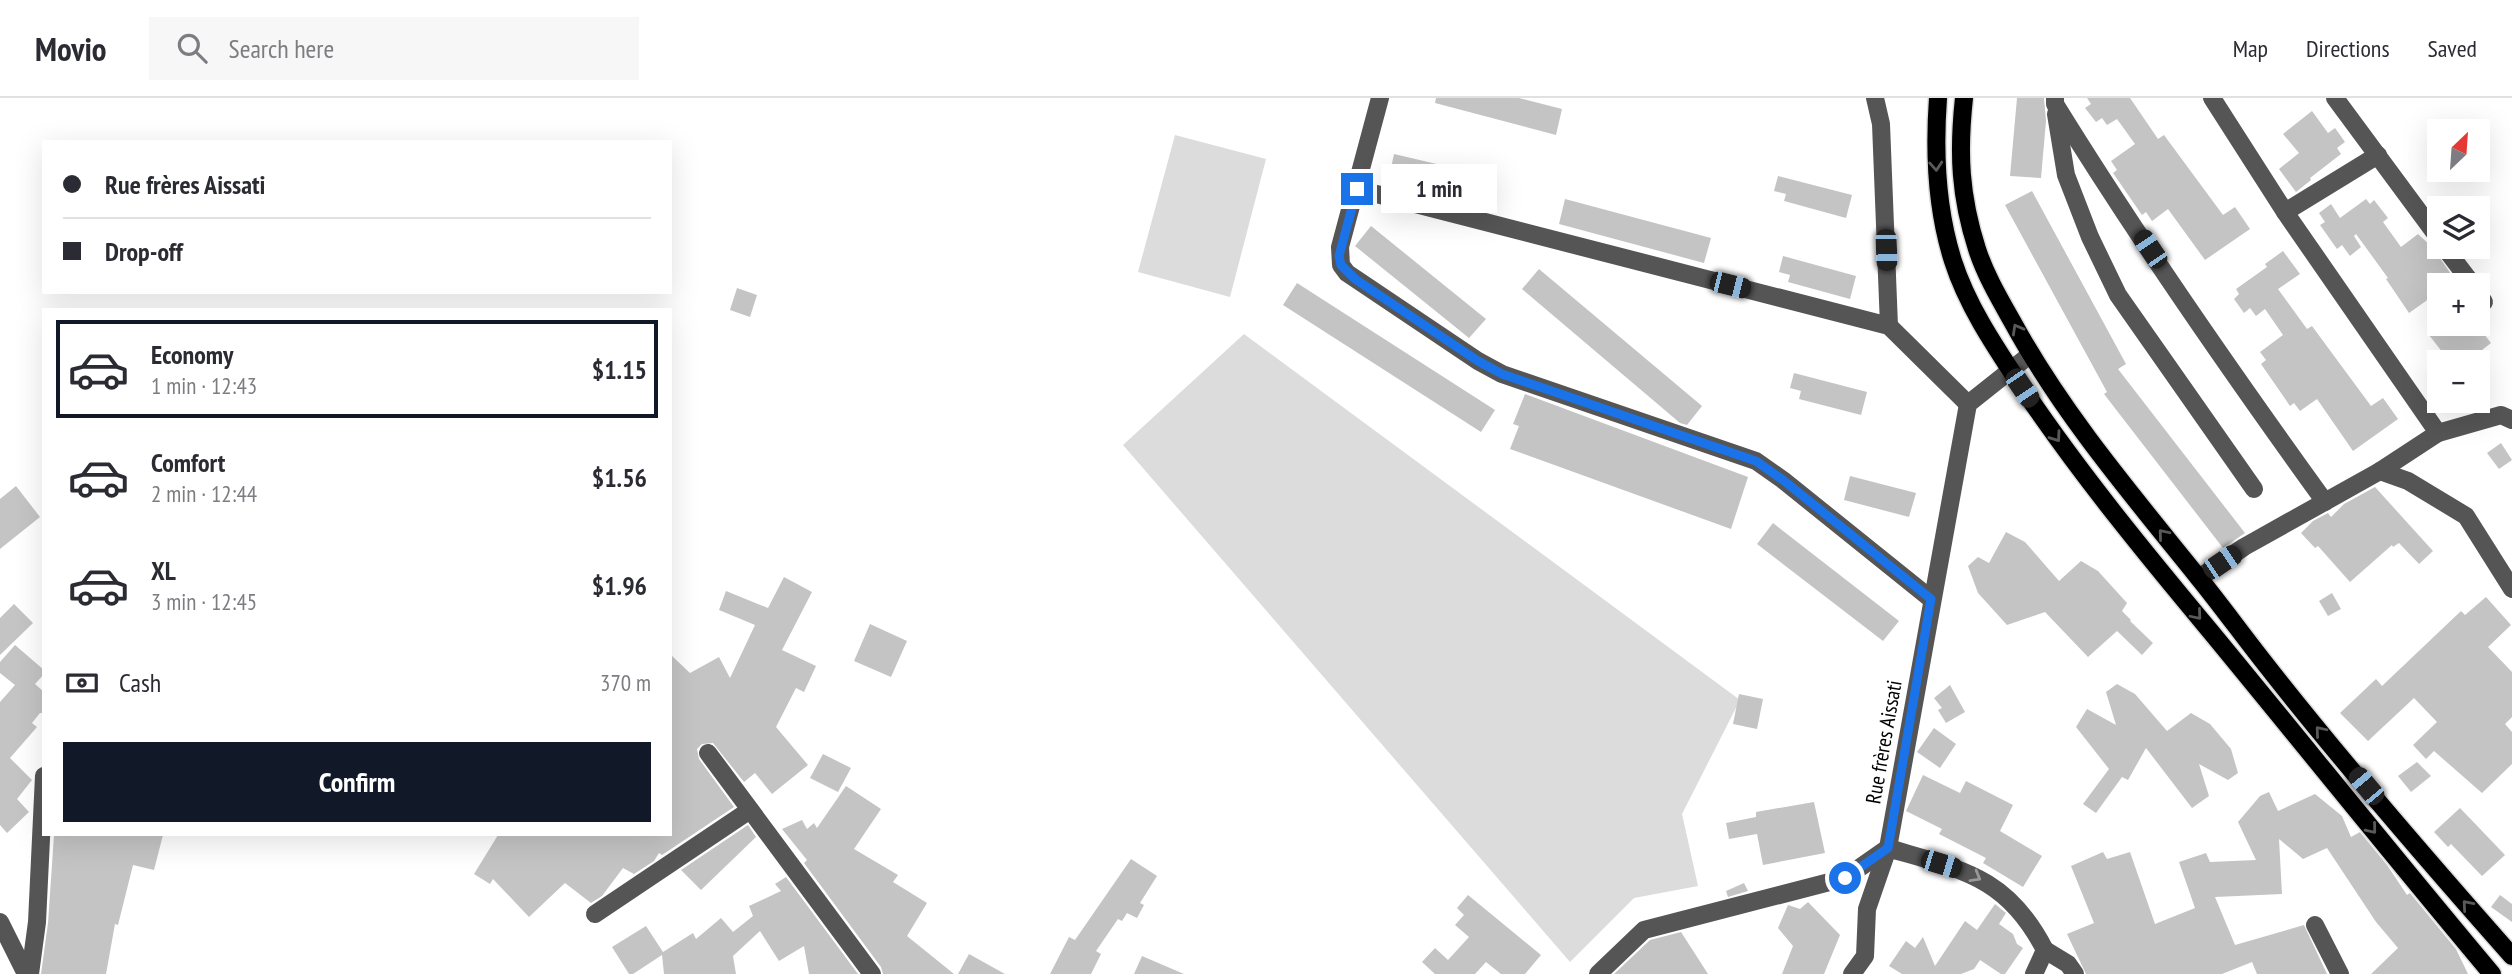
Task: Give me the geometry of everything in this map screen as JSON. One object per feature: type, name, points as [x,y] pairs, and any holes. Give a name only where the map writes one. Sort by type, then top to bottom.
[{"type":"main road","points":[[1938,98],[1934,144],[1937,185],[1953,261],[1968,296],[2010,370],[2060,443],[2130,535],[2492,974]]},
{"type":"main road","points":[[1964,98],[1959,143],[1961,183],[1977,251],[1991,283],[2031,354],[2148,517],[2263,662],[2512,956]]},
{"type":"street","points":[[1380,98],[1339,256],[1341,265],[1355,279],[1478,361],[1502,374],[1756,461],[1931,599]]},
{"type":"street","points":[[1875,98],[1881,124],[1889,326]]},
{"type":"street","points":[[2213,98],[2285,212],[2438,433]]},
{"type":"street","points":[[2335,98],[2427,222]]},
{"type":"street","points":[[2055,101],[2066,175],[2090,237],[2118,295],[2254,489]]},
{"type":"street","points":[[2055,101],[2245,392],[2325,502]]},
{"type":"street","points":[[2285,212],[2378,155]]},
{"type":"street","points":[[1357,189],[1889,326],[1968,404],[2031,354]]},
{"type":"street","points":[[2453,259],[2464,273]]},
{"type":"street","name":"Rue frères Aissati","points":[[1852,974],[1865,956],[1867,909],[1888,848],[1968,404]]},
{"type":"street","points":[[2199,578],[2244,547],[2380,471],[2438,433],[2501,415],[2512,420]]},
{"type":"street","points":[[2380,471],[2408,481],[2466,516],[2512,589]]},
{"type":"street","points":[[708,753],[872,974]]},
{"type":"street","points":[[595,914],[750,810]]},
{"type":"street","points":[[28,974],[37,922],[42,824]]},
{"type":"street","points":[[1598,974],[1644,930],[1845,878],[1888,848],[1967,872],[2006,895],[2032,925],[2045,950],[2068,964],[2075,974]]},
{"type":"street","points":[[0,922],[28,974]]},
{"type":"street","points":[[2315,925],[2340,974]]},
{"type":"street","points":[[2034,974],[2045,950]]},
{"type":"shaded area","points":[[1175,135],[1266,159],[1230,297],[1138,272]]},
{"type":"shaded area","points":[[1244,334],[1740,700],[1682,814],[1698,886],[1634,898],[1570,962],[1123,445]]},
{"type":"building","points":[[1436,98],[1519,98],[1562,109],[1556,135],[1435,103]]},
{"type":"building","points":[[2017,98],[2044,98],[2046,121],[2041,178],[2010,176]]},
{"type":"building","points":[[2087,98],[2130,98],[2158,139],[2164,135],[2223,215],[2235,207],[2250,229],[2205,260],[2168,209],[2152,221],[2146,212],[2142,215],[2113,173],[2117,170],[2111,161],[2135,144],[2117,119],[2107,125],[2102,118],[2096,122],[2085,108],[2091,104]]},
{"type":"building","points":[[2312,111],[2328,133],[2335,128],[2345,142],[2337,148],[2341,154],[2296,192],[2279,169],[2299,153],[2283,134]]},
{"type":"building","points":[[1394,154],[1458,169],[1452,192],[1389,177]]},
{"type":"building","points":[[1778,176],[1852,195],[1846,218],[1784,201],[1786,194],[1774,191]]},
{"type":"building","points":[[2032,191],[2126,364],[2118,369],[2245,533],[2223,548],[2104,394],[2107,392],[2005,205]]},
{"type":"building","points":[[1565,199],[1711,238],[1704,263],[1559,224]]},
{"type":"building","points":[[2366,199],[2370,204],[2374,200],[2388,218],[2383,222],[2401,247],[2418,234],[2427,242],[2427,259],[2441,259],[2450,273],[2427,273],[2427,300],[2409,313],[2356,234],[2354,236],[2361,247],[2350,256],[2342,245],[2337,249],[2320,225],[2325,222],[2319,213],[2331,204],[2340,218]]},
{"type":"building","points":[[1371,226],[1486,319],[1469,338],[1355,246]]},
{"type":"building","points":[[2283,251],[2300,274],[2278,289],[2307,329],[2312,326],[2371,406],[2383,398],[2398,419],[2353,451],[2317,399],[2300,411],[2294,403],[2290,406],[2261,364],[2266,360],[2260,352],[2283,335],[2265,309],[2256,316],[2250,308],[2244,313],[2234,299],[2239,294],[2236,289],[2267,267],[2265,264]]},
{"type":"building","points":[[1783,256],[1856,276],[1850,299],[1788,282],[1790,275],[1779,272]]},
{"type":"building","points":[[1539,269],[1702,406],[1687,425],[1680,423],[1522,289]]},
{"type":"building","points":[[1297,283],[1495,410],[1481,432],[1283,305]]},
{"type":"building","points":[[737,288],[757,295],[750,317],[730,310]]},
{"type":"building","points":[[2430,336],[2486,336],[2491,343],[2482,350],[2441,350]]},
{"type":"building","points":[[1794,373],[1867,392],[1861,415],[1799,399],[1801,391],[1790,388]]},
{"type":"building","points":[[1525,394],[1748,477],[1731,529],[1510,449],[1519,426],[1513,424]]},
{"type":"building","points":[[2501,443],[2512,460],[2499,469],[2487,453]]},
{"type":"building","points":[[1850,476],[1916,493],[1909,517],[1844,500]]},
{"type":"building","points":[[16,486],[40,517],[0,549],[0,499]]},
{"type":"building","points":[[2375,487],[2433,551],[2419,564],[2399,543],[2393,547],[2392,545],[2350,582],[2318,546],[2315,548],[2301,533],[2313,521],[2328,513],[2331,517],[2344,504]]},
{"type":"building","points":[[1773,523],[1899,621],[1883,641],[1757,544]]},
{"type":"building","points":[[2006,532],[2025,542],[2059,581],[2081,561],[2098,571],[2127,603],[2122,611],[2153,643],[2142,655],[2117,631],[2088,657],[2045,612],[2007,625],[1978,593],[1968,566],[1978,557],[1989,563]]},
{"type":"building","points":[[784,577],[812,592],[782,650],[816,666],[804,692],[796,688],[776,727],[808,765],[772,794],[755,773],[744,782],[713,743],[702,744],[697,749],[699,759],[734,807],[662,855],[659,853],[654,861],[634,874],[623,868],[602,896],[591,903],[565,883],[529,917],[493,879],[490,884],[474,874],[497,836],[672,836],[672,656],[690,673],[719,657],[730,678],[755,625],[719,610],[726,591],[768,608]]},
{"type":"building","points":[[2332,593],[2341,609],[2328,616],[2319,601]]},
{"type":"building","points":[[2486,597],[2511,625],[2488,647],[2512,672],[2512,717],[2505,724],[2512,732],[2512,764],[2482,793],[2434,751],[2426,759],[2413,745],[2437,722],[2414,698],[2368,741],[2340,713],[2376,679],[2382,686],[2461,611],[2465,615]]},
{"type":"building","points":[[14,604],[33,623],[0,655],[0,618]]},
{"type":"building","points":[[870,624],[907,641],[891,677],[854,661]]},
{"type":"building","points":[[15,645],[42,668],[42,676],[35,684],[42,690],[42,713],[32,723],[37,727],[10,758],[32,780],[17,799],[29,812],[7,833],[0,825],[0,702],[15,685],[0,673],[0,662]]},
{"type":"building","points":[[2117,684],[2135,694],[2167,731],[2191,713],[2210,724],[2231,749],[2238,773],[2228,780],[2199,764],[2209,796],[2192,808],[2146,748],[2128,780],[2122,777],[2096,813],[2083,804],[2109,769],[2076,727],[2087,709],[2116,725],[2106,692]]},
{"type":"building","points":[[1950,685],[1965,712],[1946,723],[1938,710],[1942,708],[1934,698]]},
{"type":"building","points":[[1739,694],[1763,699],[1757,729],[1733,724]]},
{"type":"building","points":[[1934,728],[1956,744],[1940,768],[1917,752]]},
{"type":"building","points":[[823,754],[851,768],[838,792],[810,778]]},
{"type":"building","points":[[2417,762],[2431,776],[2411,792],[2398,776]]},
{"type":"building","points":[[1923,775],[1960,793],[1966,781],[2013,805],[2000,831],[2042,856],[2023,887],[1983,863],[1986,858],[1939,834],[1942,829],[1906,811]]},
{"type":"building","points":[[846,786],[881,809],[854,849],[898,875],[893,882],[927,903],[907,936],[954,974],[883,974],[881,967],[804,863],[807,860],[782,829],[802,820],[807,829],[814,823],[817,828]]},
{"type":"building","points":[[2269,792],[2278,811],[2315,794],[2342,816],[2351,837],[2360,832],[2407,895],[2410,893],[2456,949],[2468,974],[2371,974],[2398,948],[2376,922],[2327,848],[2303,859],[2279,839],[2282,894],[2215,897],[2235,945],[2304,925],[2327,974],[2257,974],[2252,962],[2222,974],[2086,974],[2067,934],[2094,923],[2071,866],[2103,852],[2107,859],[2130,852],[2155,924],[2195,908],[2179,862],[2206,853],[2210,862],[2256,860],[2238,822],[2260,796]]},
{"type":"building","points":[[1814,802],[1825,853],[1763,865],[1757,834],[1729,839],[1726,823],[1756,817],[1756,812]]},
{"type":"building","points":[[2460,808],[2505,855],[2482,876],[2451,844],[2448,847],[2434,832]]},
{"type":"building","points":[[748,825],[756,837],[701,890],[681,870]]},
{"type":"building","points":[[54,836],[163,836],[154,870],[133,865],[118,925],[115,924],[106,974],[41,974],[48,923]]},
{"type":"building","points":[[1131,859],[1157,876],[1140,903],[1144,905],[1137,918],[1127,913],[1122,921],[1118,919],[1096,951],[1101,954],[1091,974],[1050,974],[1069,937],[1075,940]]},
{"type":"building","points":[[786,877],[858,974],[809,974],[804,946],[779,961],[760,931],[733,956],[736,974],[664,974],[662,955],[629,974],[612,947],[646,926],[663,952],[693,933],[696,939],[721,918],[733,932],[753,916],[749,906],[781,891],[775,884]]},
{"type":"building","points":[[1744,883],[1748,891],[1728,897],[1726,891]]},
{"type":"building","points":[[1468,895],[1541,955],[1525,974],[1501,974],[1486,962],[1475,974],[1435,974],[1422,962],[1435,948],[1448,960],[1469,937],[1455,925],[1464,915],[1457,908]]},
{"type":"building","points":[[2500,895],[2512,904],[2512,922],[2491,907]]},
{"type":"building","points":[[1808,902],[1840,935],[1824,974],[1782,974],[1793,946],[1778,928],[1788,905],[1800,909]]},
{"type":"building","points":[[1995,904],[2006,913],[1999,924],[2013,934],[2017,944],[2023,948],[2005,974],[1980,960],[1974,969],[1961,974],[1902,974],[1889,966],[1906,941],[1915,948],[1923,937],[1935,966],[1965,921],[1977,930]]},
{"type":"building","points":[[1681,932],[1708,974],[1614,974],[1650,940]]},
{"type":"building","points":[[969,954],[1005,974],[958,974]]},
{"type":"building","points":[[1142,956],[1184,974],[1134,974]]},
{"type":"route","points":[[1357,189],[1339,256],[1341,265],[1355,279],[1478,361],[1502,374],[1756,461],[1931,599],[1888,848],[1845,878]]}]
